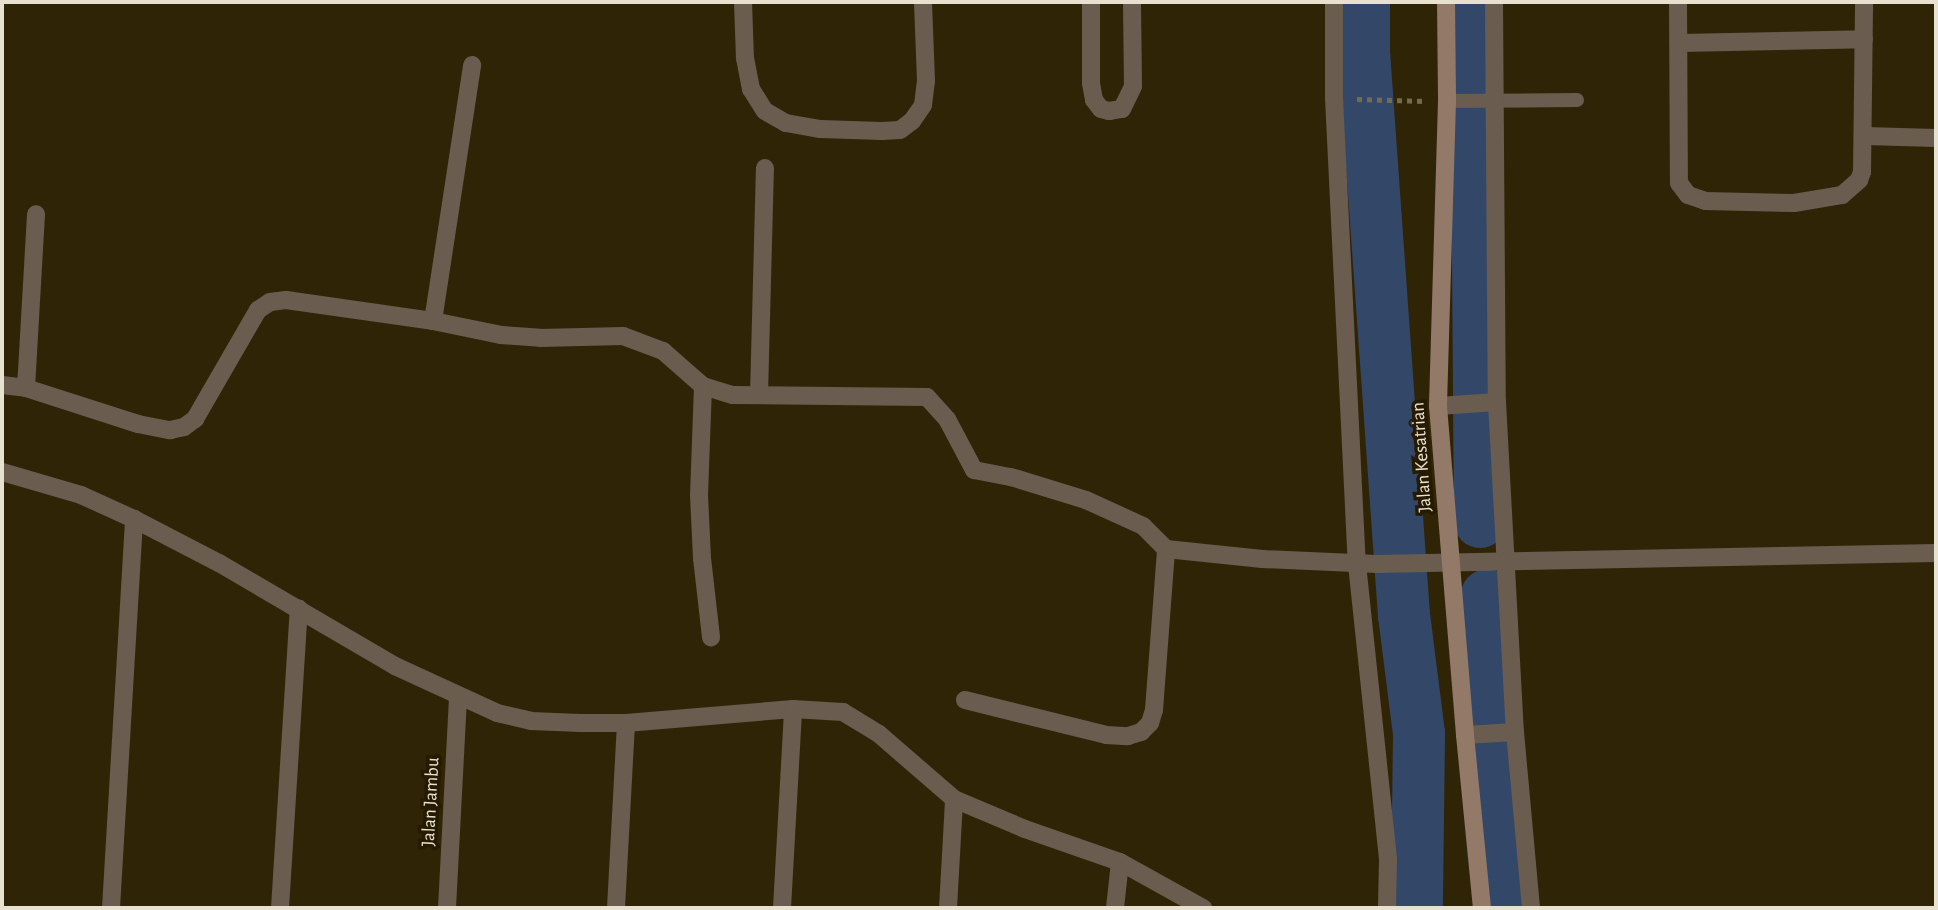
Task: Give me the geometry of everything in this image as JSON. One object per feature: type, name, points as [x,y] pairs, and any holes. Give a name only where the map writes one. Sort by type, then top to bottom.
[{"type":"street","points":[[743,2],[746,58],[751,89],[765,111],[786,123],[797,125],[881,131],[900,130],[912,121],[923,104],[926,81],[923,2]]},
{"type":"street","points":[[1091,2],[1091,83],[1094,100],[1101,109],[1109,111],[1122,109],[1133,86],[1132,2]]},
{"type":"street","points":[[1334,2],[1334,98],[1357,564],[1388,859],[1387,908]]},
{"type":"street","name":"Jalan Kesatrian","points":[[1446,2],[1441,101],[1438,406],[1482,908]]},
{"type":"street","points":[[1494,2],[1492,402],[1510,733],[1531,908]]},
{"type":"street","points":[[1678,2],[1679,183],[1688,195],[1705,201],[1782,202],[1826,200],[1842,195],[1859,180],[1865,136],[1864,2]]},
{"type":"street","points":[[1680,43],[1864,39]]},
{"type":"street","points":[[433,321],[472,65]]},
{"type":"street","points":[[1865,136],[1936,138]]},
{"type":"street","points":[[759,395],[765,168]]},
{"type":"street","points":[[26,388],[36,214]]},
{"type":"street","points":[[2,385],[26,388],[138,424],[170,430],[184,427],[195,419],[258,310],[270,302],[286,300],[433,321],[501,335],[540,338],[623,336],[663,351],[703,386],[733,395],[927,397],[947,419],[974,470],[1011,477],[1086,500],[1143,526],[1166,548],[1262,559],[1357,564],[1936,553]]},
{"type":"street","points":[[703,386],[699,495],[702,558],[711,637]]},
{"type":"street","points":[[1438,406],[1492,402]]},
{"type":"street","points":[[2,472],[81,495],[134,519],[299,609],[395,666],[497,713],[531,721],[626,723],[793,709],[843,712],[878,734],[954,799],[1025,829],[1120,862],[1203,908]]},
{"type":"street","points":[[111,908],[134,519]]},
{"type":"street","points":[[965,700],[1106,735],[1128,736],[1141,732],[1150,723],[1154,710],[1166,548]]},
{"type":"street","points":[[280,908],[299,609]]},
{"type":"street","name":"Jalan Jambu","points":[[447,908],[458,697]]},
{"type":"street","points":[[782,908],[793,709]]},
{"type":"street","points":[[616,908],[626,723]]},
{"type":"street","points":[[1465,735],[1510,733]]},
{"type":"street","points":[[948,908],[954,799]]},
{"type":"street","points":[[1115,908],[1120,862]]},
{"type":"lane","points":[[1441,101],[1577,100]]},
{"type":"path","points":[[1357,99],[1441,101]]},
{"type":"waterway","points":[[1364,2],[1364,52],[1404,615],[1419,734],[1417,908]]},
{"type":"waterway","points":[[1476,2],[1480,522]]},
{"type":"waterway","points":[[1487,595],[1497,755],[1511,908]]}]
